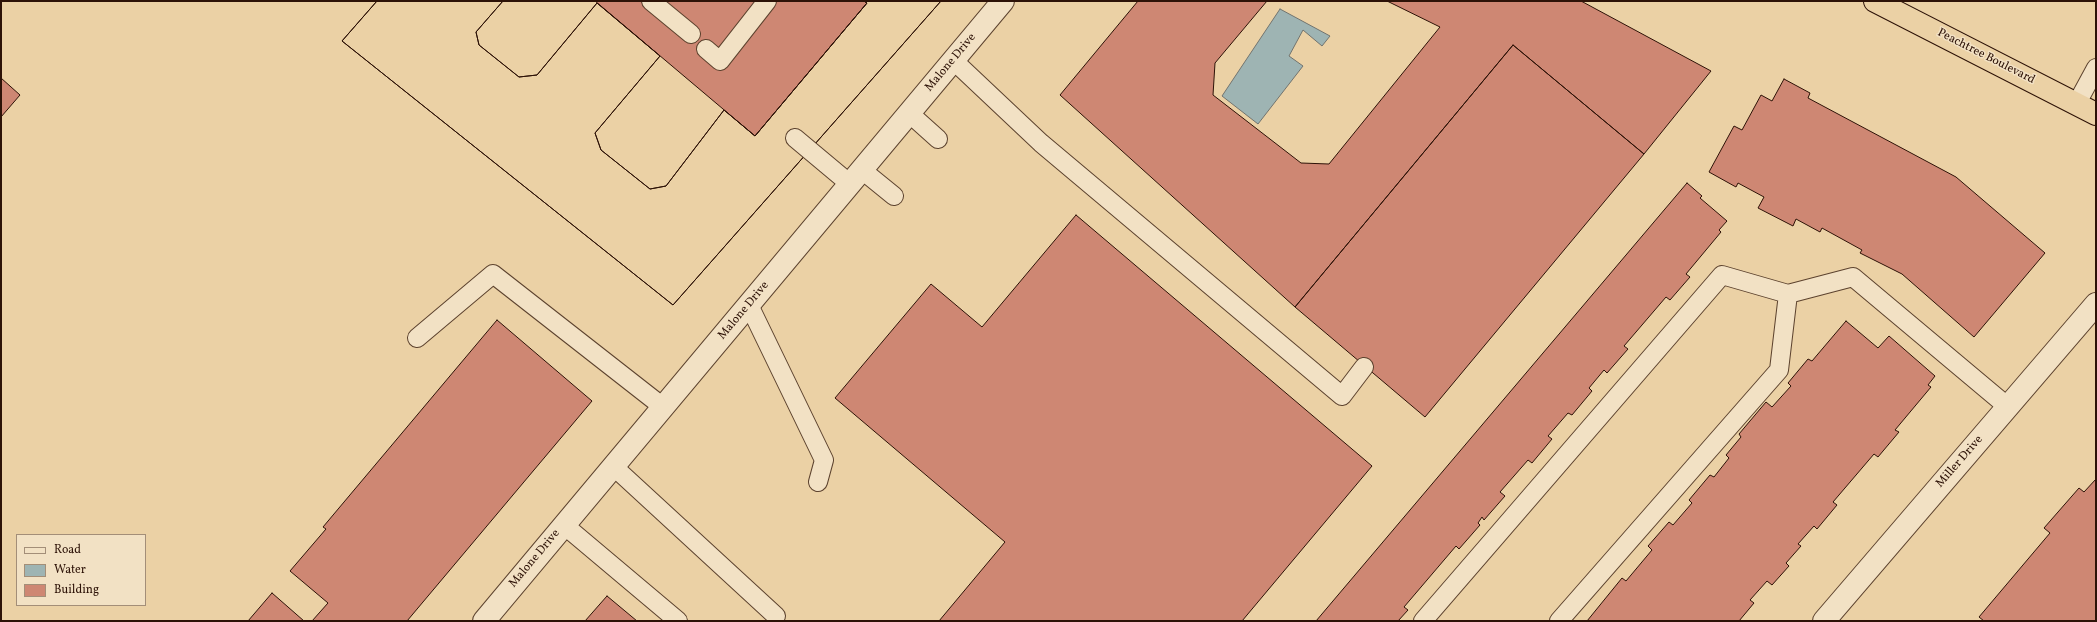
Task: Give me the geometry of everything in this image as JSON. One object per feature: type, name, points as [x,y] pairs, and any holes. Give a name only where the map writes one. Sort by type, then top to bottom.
[{"type":"highway","name":"Peachtree Boulevard","points":[[1875,1],[2096,114]]},
{"type":"street","name":"Malone Drive","points":[[484,621],[910,113],[998,3]]},
{"type":"street","name":"Miller Drive","points":[[1824,621],[2096,304]]},
{"type":"lane","points":[[651,1],[691,34]]},
{"type":"lane","points":[[706,49],[720,61],[767,1]]},
{"type":"lane","points":[[953,60],[1041,143],[1342,396],[1364,367]]},
{"type":"lane","points":[[2077,103],[2096,68]]},
{"type":"lane","points":[[910,113],[938,139]]},
{"type":"lane","points":[[795,138],[856,177],[894,196]]},
{"type":"lane","points":[[417,338],[493,274],[663,407]]},
{"type":"lane","points":[[1423,621],[1722,275],[1788,294],[1853,277],[2008,407]]},
{"type":"lane","points":[[1559,621],[1779,370],[1788,294]]},
{"type":"lane","points":[[749,305],[824,460],[818,482]]},
{"type":"lane","points":[[613,466],[776,616]]},
{"type":"lane","points":[[564,525],[678,621]]},
{"type":"water","points":[[1280,9],[1330,36],[1322,46],[1303,30],[1289,56],[1303,66],[1258,124],[1222,96]]},
{"type":"building","points":[[377,1],[503,1],[476,32],[479,45],[519,77],[537,75],[597,3],[660,56],[595,133],[601,150],[650,189],[666,186],[724,110],[755,136],[867,3],[864,1],[941,1],[673,305],[342,41]]},
{"type":"building","points":[[377,1],[503,1],[476,32],[479,45],[519,77],[537,75],[597,3],[660,56],[595,133],[601,150],[650,189],[666,186],[724,110],[755,136],[867,3],[864,1],[941,1],[673,305],[342,41]]},
{"type":"building","points":[[595,1],[864,1],[867,3],[755,136]]},
{"type":"building","points":[[1138,1],[1267,1],[1215,63],[1213,95],[1301,163],[1329,164],[1440,27],[1387,1],[1581,1],[1711,71],[1644,154],[1513,45],[1295,307],[1060,95]]},
{"type":"building","points":[[1513,45],[1644,154],[1425,417],[1295,307]]},
{"type":"building","points":[[1,78],[20,95],[1,117]]},
{"type":"building","points":[[1784,79],[1810,93],[1808,98],[1956,177],[2045,253],[1974,337],[1902,274],[1860,253],[1862,250],[1822,228],[1820,232],[1796,219],[1793,226],[1758,208],[1764,197],[1738,183],[1736,187],[1709,172],[1734,126],[1742,130],[1761,95],[1772,101]]},
{"type":"building","points":[[1687,183],[1702,196],[1700,198],[1727,221],[1719,230],[1721,232],[1686,274],[1690,277],[1670,300],[1666,297],[1624,346],[1628,349],[1607,373],[1604,370],[1589,388],[1592,391],[1572,415],[1568,413],[1548,436],[1552,439],[1532,463],[1528,460],[1500,492],[1505,496],[1484,520],[1482,517],[1478,523],[1480,525],[1459,549],[1456,546],[1404,607],[1408,610],[1398,621],[1316,621]]},
{"type":"building","points":[[1076,215],[1372,466],[1242,621],[939,621],[1005,542],[835,398],[931,284],[982,327]]},
{"type":"building","points":[[497,320],[592,401],[407,621],[312,621],[328,603],[290,571],[326,529],[323,527]]},
{"type":"building","points":[[1846,321],[1878,348],[1889,336],[1935,376],[1928,385],[1931,387],[1895,430],[1899,432],[1878,457],[1874,454],[1833,502],[1837,505],[1817,529],[1814,526],[1798,544],[1801,546],[1786,563],[1789,566],[1772,585],[1767,581],[1750,600],[1754,603],[1739,621],[1587,621],[1622,578],[1626,581],[1652,550],[1648,546],[1669,522],[1673,525],[1692,503],[1689,500],[1710,475],[1714,477],[1729,458],[1726,455],[1741,437],[1739,434],[1766,402],[1772,407],[1791,386],[1788,383],[1808,359],[1812,361]]},
{"type":"building","points":[[2096,479],[2096,621],[1984,621],[1979,617],[2050,533],[2044,528],[2079,488],[2084,492]]},
{"type":"building","points":[[272,593],[304,621],[248,621]]},
{"type":"building","points":[[607,596],[637,621],[585,621]]}]
